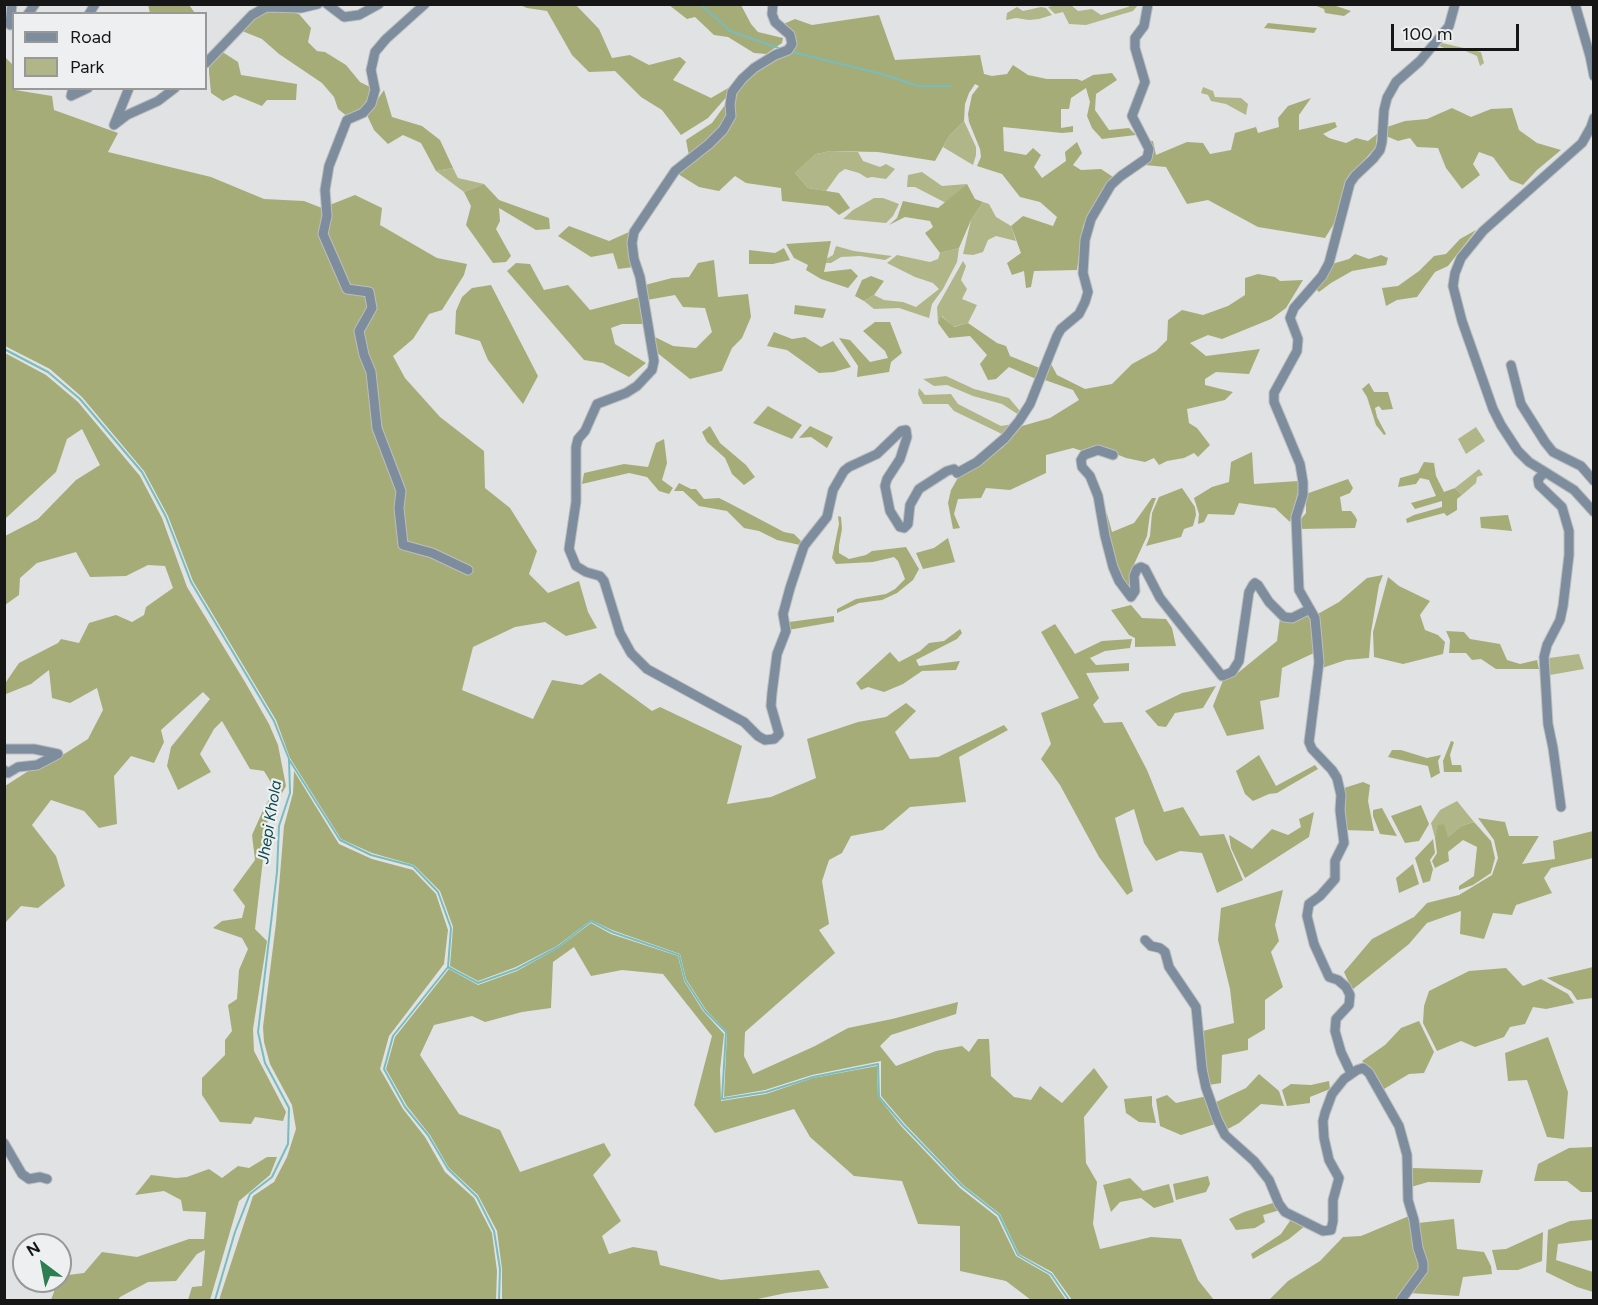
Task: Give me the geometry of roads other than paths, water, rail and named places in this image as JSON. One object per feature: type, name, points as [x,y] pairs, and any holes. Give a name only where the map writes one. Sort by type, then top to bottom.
[{"type":"street","points":[[12,4],[10,25],[12,24]]},
{"type":"street","points":[[207,62],[252,15],[266,8],[301,8],[318,4]]},
{"type":"street","points":[[327,4],[344,17],[359,15],[379,4]]},
{"type":"street","points":[[424,4],[375,52],[371,70],[375,90],[371,104],[363,113],[347,120],[329,166],[325,190],[327,216],[323,234],[347,289],[369,292],[372,308],[360,331],[364,355],[371,372],[377,428],[401,491],[399,508],[403,545],[432,553],[468,570]]},
{"type":"street","points":[[773,4],[772,14],[775,22],[789,35],[792,44],[788,50],[754,68],[742,79],[732,93],[731,117],[723,130],[675,171],[634,232],[632,243],[634,259],[640,277],[654,361],[652,370],[637,386],[626,393],[597,404],[585,431],[578,440],[576,502],[569,549],[576,566],[600,576],[604,581],[620,633],[631,653],[647,669],[744,722],[765,740],[774,739],[778,734],[771,706],[777,654],[786,631],[783,614],[788,595],[804,546],[827,517],[833,489],[844,471],[849,466],[877,454],[901,431],[906,430],[907,437],[900,459],[885,486],[890,511],[900,527],[904,528],[908,524],[910,505],[920,489],[947,471],[954,469],[957,473],[976,462],[1005,438],[1019,422],[1030,404],[1057,336],[1061,329],[1079,314],[1088,292],[1083,273],[1085,240],[1091,219],[1111,185],[1120,176],[1148,158],[1149,149],[1132,116],[1145,82],[1135,48],[1135,38],[1144,26],[1148,4]]},
{"type":"street","points":[[1351,1073],[1341,1052],[1335,1031],[1336,1019],[1349,1005],[1350,995],[1346,987],[1338,980],[1329,977],[1314,944],[1307,916],[1309,904],[1320,896],[1335,879],[1335,861],[1344,843],[1340,810],[1341,795],[1337,778],[1312,749],[1309,742],[1320,662],[1317,627],[1299,590],[1296,517],[1303,495],[1300,464],[1274,402],[1274,393],[1297,351],[1298,339],[1290,318],[1294,308],[1322,276],[1329,263],[1350,183],[1380,150],[1387,98],[1396,82],[1420,61],[1449,26],[1455,4]]},
{"type":"street","points":[[1575,4],[1588,47],[1593,76]]},
{"type":"street","points":[[73,90],[71,96],[84,90]]},
{"type":"street","points":[[128,90],[114,124],[158,101],[172,90]]},
{"type":"street","points":[[1593,118],[1582,143],[1483,231],[1461,258],[1453,286],[1462,321],[1493,409],[1518,451],[1529,462],[1574,490],[1593,512]]},
{"type":"street","points":[[1511,365],[1521,404],[1545,442],[1553,452],[1581,466],[1593,481]]},
{"type":"street","points":[[1113,455],[1098,450],[1084,455],[1081,460],[1082,467],[1090,476],[1098,496],[1104,536],[1119,580],[1131,597],[1135,591],[1134,576],[1137,569],[1141,567],[1144,569],[1160,598],[1222,676],[1232,672],[1239,661],[1249,592],[1255,583],[1284,617],[1292,618],[1310,609]]},
{"type":"street","points":[[1545,472],[1538,479],[1539,485],[1562,507],[1569,531],[1569,555],[1563,606],[1560,620],[1547,645],[1544,657],[1548,724],[1561,807]]},
{"type":"street","points":[[4,749],[34,749],[58,754],[37,765],[18,767],[8,773],[4,770]]},
{"type":"street","points":[[1145,940],[1151,946],[1165,952],[1169,967],[1196,1007],[1206,1088],[1225,1135],[1254,1161],[1269,1180],[1285,1212],[1323,1231],[1331,1230],[1333,1200],[1339,1178],[1329,1160],[1323,1121],[1332,1094],[1344,1079],[1363,1068],[1369,1073],[1399,1126],[1407,1155],[1408,1200],[1423,1270],[1401,1300]]},
{"type":"street","points":[[4,1143],[22,1174],[29,1179],[40,1177],[47,1179]]},
{"type":"waterway","points":[[700,4],[730,31],[781,49]]},
{"type":"waterway","points":[[792,52],[878,73],[919,86],[952,86]]},
{"type":"waterway","name":"Jhepi Khola","points":[[4,349],[48,372],[80,399],[142,472],[166,517],[191,582],[274,721],[289,759],[290,793],[279,826],[277,872],[258,1032],[265,1063],[289,1108],[288,1144],[272,1177],[250,1194],[235,1232],[215,1300]]},
{"type":"waterway","points":[[290,761],[340,840],[371,855],[413,866],[438,892],[451,928],[448,967],[393,1036],[384,1069],[405,1107],[428,1135],[448,1169],[477,1197],[494,1231],[500,1269],[499,1300]]},
{"type":"waterway","points":[[448,967],[478,983],[517,969],[558,947],[591,921],[612,932],[679,955],[685,980],[705,1011],[726,1032],[722,1099],[766,1092],[813,1077],[878,1064],[879,1097],[962,1186],[999,1215],[1018,1255],[1051,1274],[1069,1300]]}]
